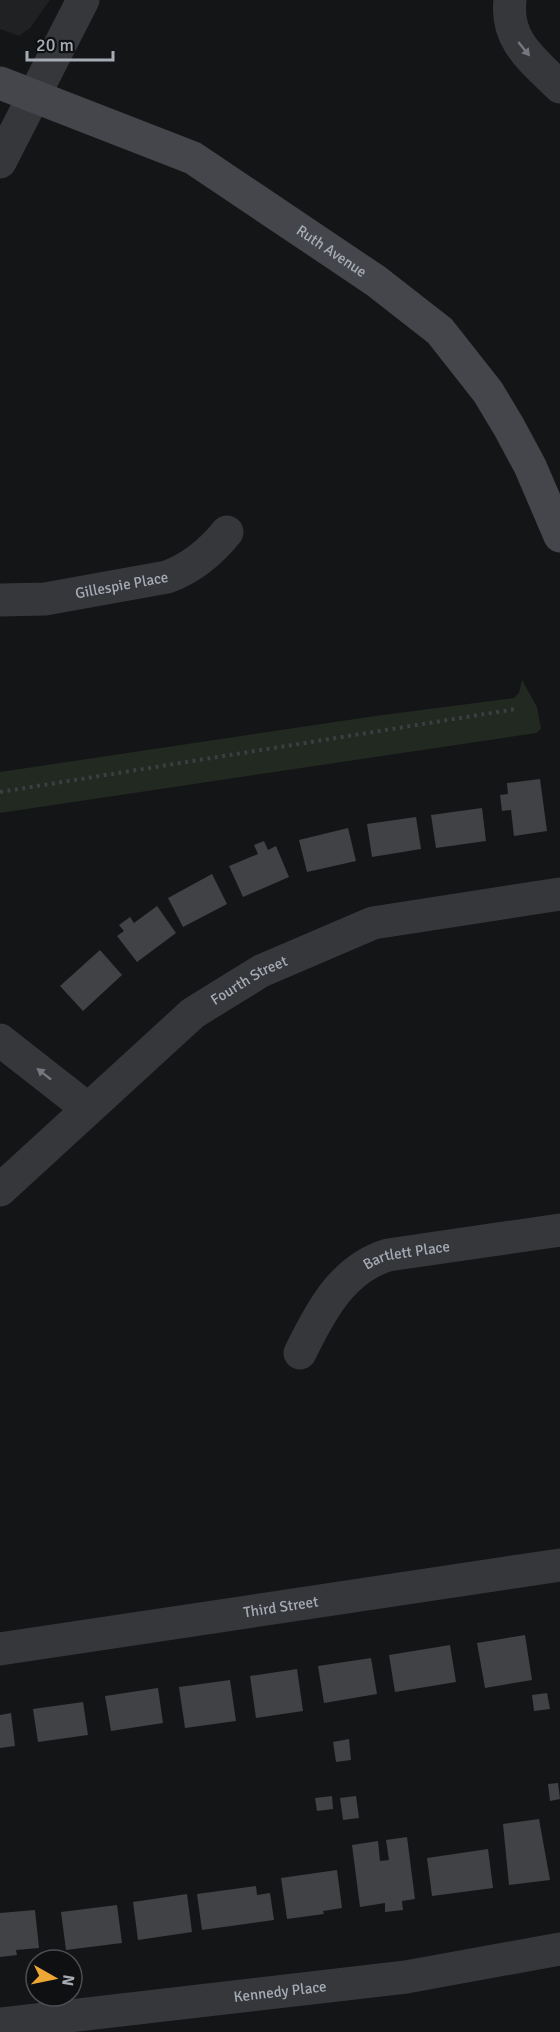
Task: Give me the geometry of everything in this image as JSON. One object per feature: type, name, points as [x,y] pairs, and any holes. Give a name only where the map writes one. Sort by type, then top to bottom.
[{"type":"main road","name":"Ruth Avenue","points":[[0,83],[193,158],[376,280],[440,331],[476,377],[509,426],[530,466],[560,536]]},
{"type":"street","points":[[0,162],[83,0]]},
{"type":"street","points":[[510,0],[510,25],[516,40],[560,87]]},
{"type":"street","name":"Gillespie Place","points":[[0,600],[45,599],[167,577],[180,573],[206,556],[227,532]]},
{"type":"street","name":"Fourth Street","points":[[0,1190],[193,1013],[261,971],[373,923],[560,894]]},
{"type":"street","points":[[0,1040],[88,1109]]},
{"type":"street","name":"Bartlett Place","points":[[300,1353],[314,1325],[345,1281],[374,1260],[388,1255],[560,1230]]},
{"type":"street","name":"Third Street","points":[[0,1649],[560,1564]]},
{"type":"street","name":"Kennedy Place","points":[[0,2024],[56,2024],[406,1977],[560,1949]]},
{"type":"path","points":[[0,792],[516,709]]},
{"type":"shaded area","points":[[0,0],[50,0],[30,28],[19,36],[0,29]]},
{"type":"shaded area","points":[[522,680],[537,707],[541,729],[536,733],[0,813],[0,772],[375,716],[514,698],[519,693]]},
{"type":"building","points":[[540,779],[547,831],[514,836],[511,810],[502,811],[500,795],[508,794],[507,783]]},
{"type":"building","points":[[482,808],[486,841],[436,848],[431,815]]},
{"type":"building","points":[[416,817],[421,849],[372,857],[367,824]]},
{"type":"building","points":[[348,828],[356,861],[307,872],[299,840]]},
{"type":"building","points":[[264,841],[268,850],[276,846],[289,877],[243,897],[229,866],[258,854],[254,845]]},
{"type":"building","points":[[212,874],[227,904],[183,927],[168,898]]},
{"type":"building","points":[[157,906],[176,933],[137,962],[117,936],[124,931],[119,925],[130,917],[134,923]]},
{"type":"building","points":[[100,950],[122,975],[83,1011],[60,986]]},
{"type":"building","points":[[525,1635],[532,1680],[485,1688],[477,1643]]},
{"type":"building","points":[[450,1645],[456,1682],[395,1692],[389,1655]]},
{"type":"building","points":[[371,1658],[377,1694],[324,1703],[318,1666]]},
{"type":"building","points":[[297,1669],[303,1711],[256,1718],[250,1676]]},
{"type":"building","points":[[230,1680],[236,1721],[185,1728],[179,1687]]},
{"type":"building","points":[[158,1688],[163,1723],[111,1731],[105,1696]]},
{"type":"building","points":[[547,1693],[550,1709],[534,1711],[532,1695]]},
{"type":"building","points":[[83,1702],[88,1735],[38,1742],[33,1709]]},
{"type":"building","points":[[11,1713],[15,1746],[0,1748],[0,1715]]},
{"type":"building","points":[[349,1739],[351,1760],[336,1762],[333,1742]]},
{"type":"building","points":[[558,1783],[560,1799],[550,1801],[548,1784]]},
{"type":"building","points":[[332,1796],[333,1809],[317,1811],[315,1798]]},
{"type":"building","points":[[356,1796],[359,1818],[343,1820],[340,1798]]},
{"type":"building","points":[[539,1819],[550,1880],[509,1885],[503,1824]]},
{"type":"building","points":[[407,1837],[415,1899],[402,1901],[403,1910],[385,1912],[385,1903],[360,1907],[352,1845],[378,1841],[380,1861],[389,1860],[386,1840]]},
{"type":"building","points":[[488,1849],[493,1888],[432,1896],[427,1858]]},
{"type":"building","points":[[337,1870],[342,1908],[323,1911],[324,1914],[287,1919],[281,1878]]},
{"type":"building","points":[[256,1886],[257,1895],[270,1893],[274,1920],[202,1930],[197,1894]]},
{"type":"building","points":[[187,1894],[192,1932],[138,1940],[133,1902]]},
{"type":"building","points":[[117,1905],[122,1943],[66,1948],[61,1912]]},
{"type":"building","points":[[35,1910],[39,1948],[24,1948],[16,1950],[17,1955],[0,1957],[0,1913]]}]
